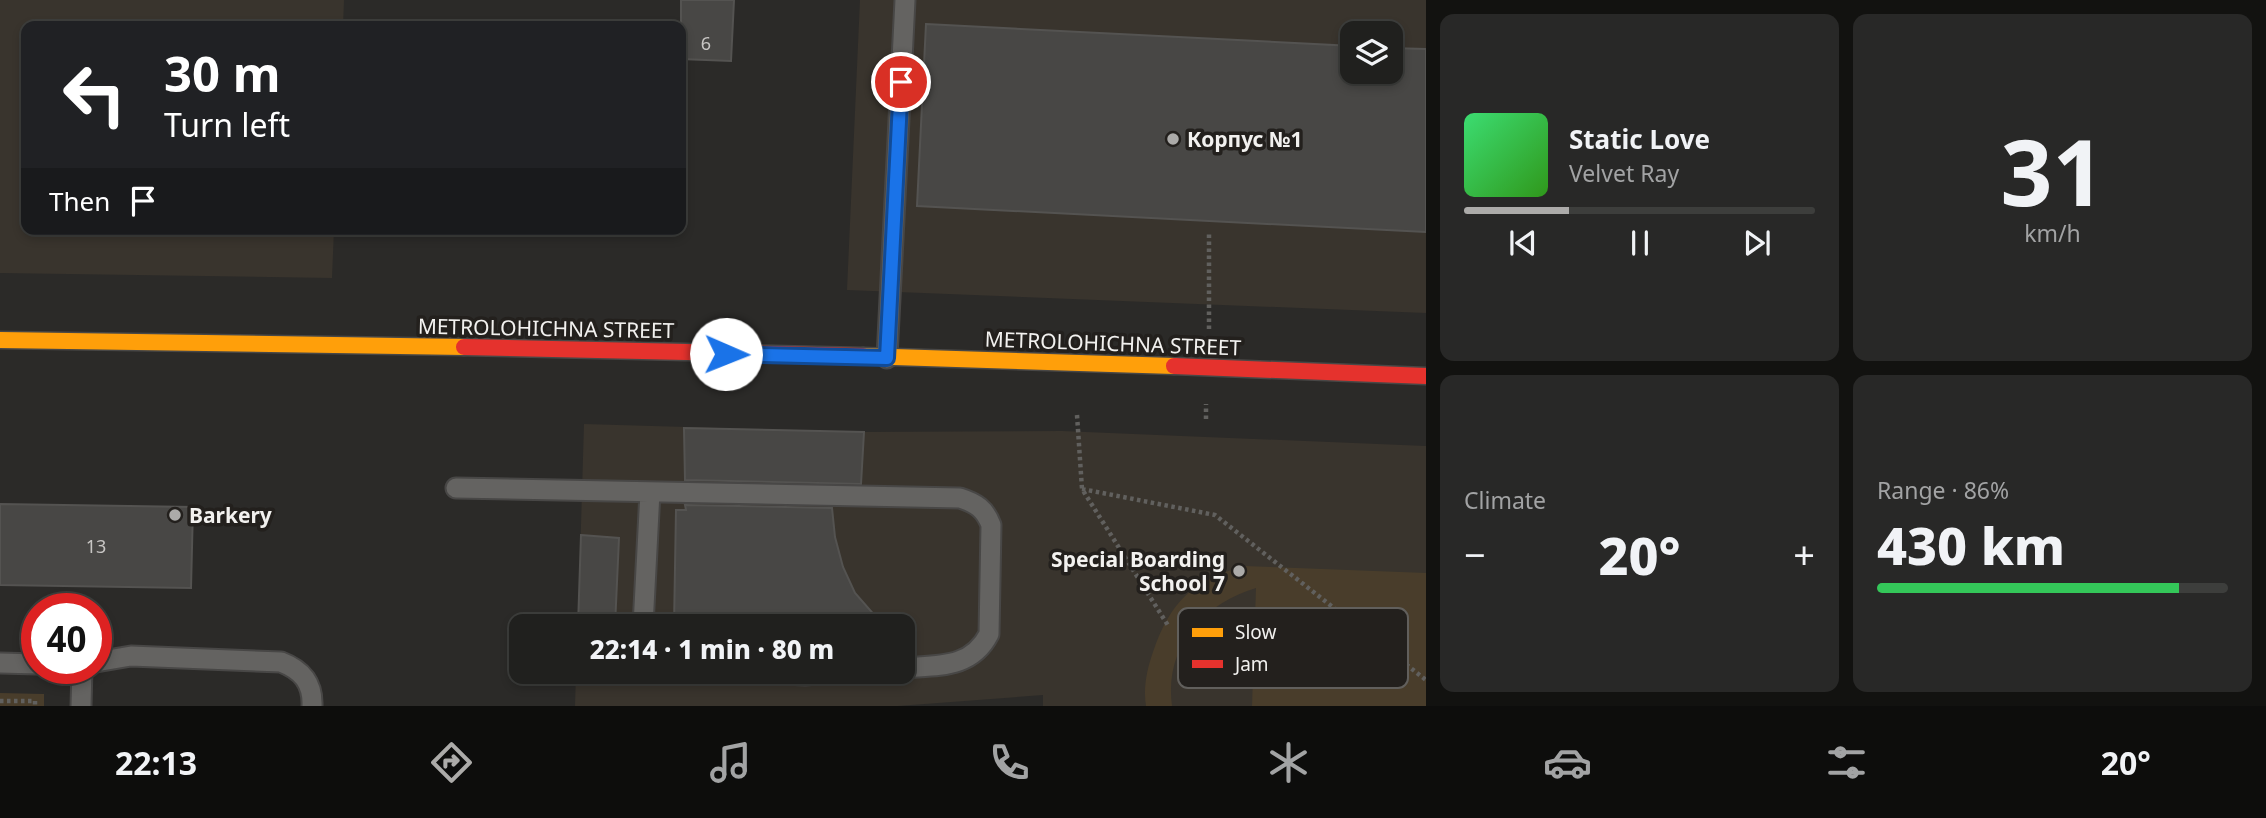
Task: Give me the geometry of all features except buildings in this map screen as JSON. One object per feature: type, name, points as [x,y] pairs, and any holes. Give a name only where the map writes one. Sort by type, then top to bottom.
[{"type":"street","name":"METROLOHICHNA STREET","points":[[0,340],[446,346],[1208,366],[1426,376]]},
{"type":"lane","points":[[887,358],[905,0]]},
{"type":"lane","points":[[456,488],[960,498],[973,502],[986,512],[991,525],[989,634],[982,647],[969,659],[954,664],[915,667]]},
{"type":"lane","points":[[644,614],[650,492]]},
{"type":"lane","points":[[112,659],[131,656],[281,662],[295,668],[305,677],[313,693],[312,706]]},
{"type":"lane","points":[[0,663],[21,664]]},
{"type":"lane","points":[[81,706],[82,684]]},
{"type":"path","points":[[1209,232],[1209,314]]},
{"type":"path","points":[[1077,415],[1082,489],[1169,627]]},
{"type":"path","points":[[1082,489],[1216,515],[1334,608]]},
{"type":"path","points":[[1408,666],[1426,680]]},
{"type":"path","points":[[0,701],[35,701],[35,706]]},
{"type":"shaded area","points":[[0,0],[344,0],[343,21],[21,21],[21,235],[334,235],[332,278],[0,273]]},
{"type":"shaded area","points":[[860,0],[1426,0],[1426,313],[847,290]]},
{"type":"shaded area","points":[[584,424],[864,432],[1062,431],[1426,446],[1426,706],[1043,706],[1043,695],[898,706],[575,706],[576,684],[915,684],[915,614],[578,614]]},
{"type":"shaded area","points":[[1244,566],[1426,573],[1426,706],[1252,706],[1253,688],[1408,688],[1408,608],[1255,608],[1256,588],[1215,608],[1178,608],[1178,655],[1171,685],[1172,706],[1146,706],[1147,672],[1167,619],[1197,586]]},
{"type":"shaded area","points":[[0,693],[44,694],[44,706],[0,706]]},
{"type":"traffic: slow","points":[[0,340],[464,347]]},
{"type":"traffic: slow","points":[[863,356],[1174,366]]},
{"type":"traffic: jam","points":[[464,347],[863,356]]},
{"type":"traffic: jam","points":[[1174,366],[1426,376]]},
{"type":"place","name":"Корпус №1","points":[[1173,139]]},
{"type":"place","name":"Barkery","points":[[175,515]]},
{"type":"place","name":"Special Boarding School 7","points":[[1239,571]]},
{"type":"route","points":[[726,354],[887,358],[901,82]]}]
